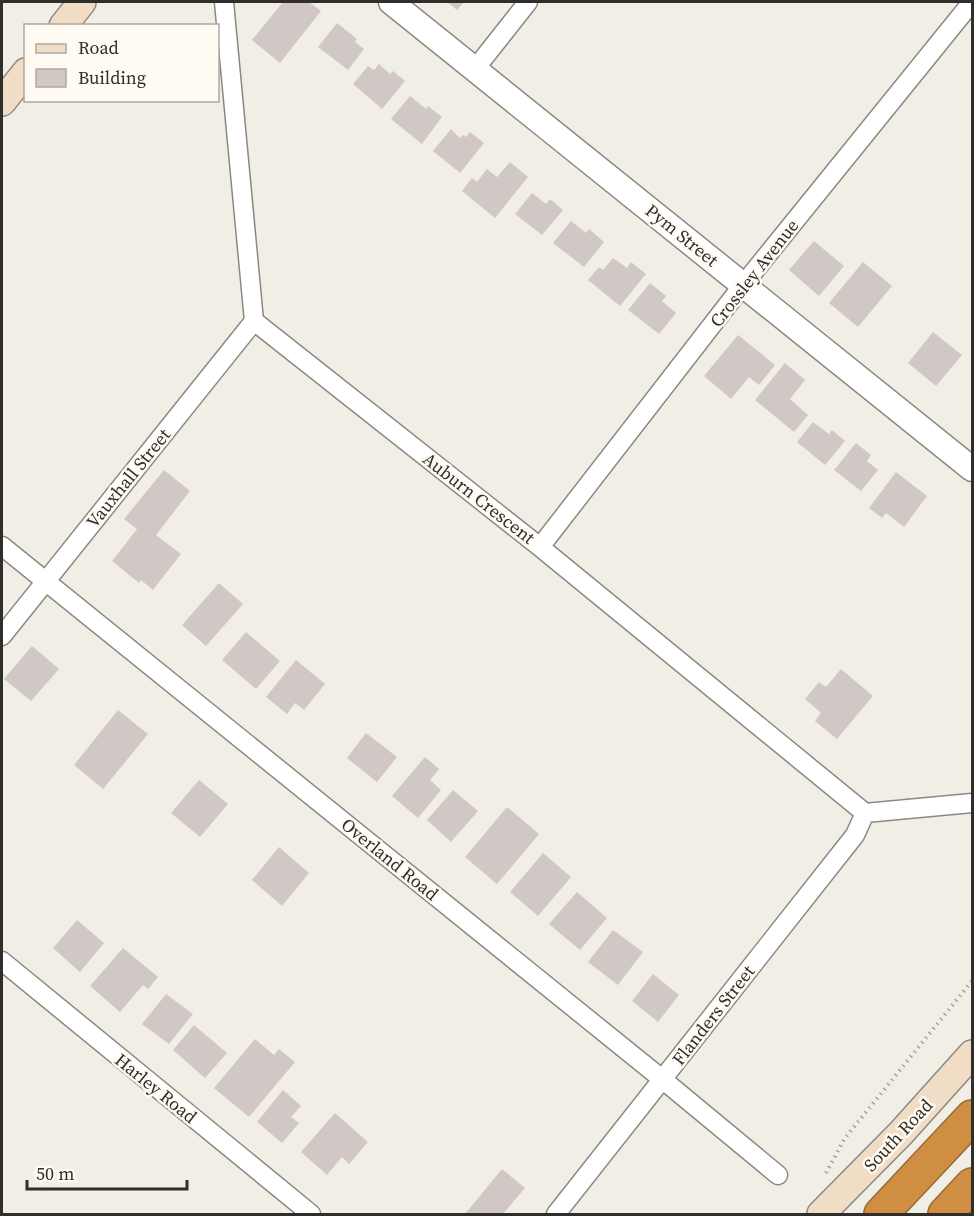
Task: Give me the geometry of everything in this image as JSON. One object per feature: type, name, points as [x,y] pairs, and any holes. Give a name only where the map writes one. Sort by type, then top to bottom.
[{"type":"highway","points":[[881,1215],[972,1117]]},
{"type":"highway","points":[[945,1215],[972,1185]]},
{"type":"main road","points":[[65,24],[82,2]]},
{"type":"main road","points":[[2,102],[24,74]]},
{"type":"main road","name":"South Road","points":[[821,1215],[901,1133],[972,1054]]},
{"type":"street","points":[[224,2],[254,321]]},
{"type":"street","name":"Pym Street","points":[[391,2],[972,469]]},
{"type":"street","points":[[475,69],[528,2]]},
{"type":"street","name":"Crossley Avenue","points":[[540,547],[743,285],[972,2]]},
{"type":"street","name":"Auburn Crescent","points":[[254,321],[540,547],[865,813]]},
{"type":"street","name":"Vauxhall Street","points":[[2,636],[254,321]]},
{"type":"street","name":"Overland Road","points":[[2,546],[778,1175]]},
{"type":"street","points":[[865,813],[972,803]]},
{"type":"street","name":"Flanders Street","points":[[556,1215],[855,836],[865,813]]},
{"type":"street","name":"Harley Road","points":[[2,961],[311,1215]]},
{"type":"path","points":[[821,1182],[845,1138],[972,981]]},
{"type":"building","points":[[283,2],[309,2],[321,11],[280,63],[252,40]]},
{"type":"building","points":[[447,2],[464,2],[457,10]]},
{"type":"building","points":[[337,23],[357,39],[355,42],[364,49],[348,70],[318,47]]},
{"type":"building","points":[[379,64],[390,74],[393,71],[405,81],[382,109],[353,84],[368,66],[374,70]]},
{"type":"building","points":[[410,96],[426,109],[428,106],[442,117],[422,144],[391,119]]},
{"type":"building","points":[[451,129],[460,138],[463,135],[466,137],[470,132],[484,143],[460,173],[433,151]]},
{"type":"building","points":[[510,162],[528,177],[495,218],[462,191],[472,178],[477,182],[487,169],[497,177]]},
{"type":"building","points":[[532,193],[546,204],[550,199],[563,210],[542,235],[515,214]]},
{"type":"building","points":[[571,221],[586,233],[589,229],[604,242],[584,267],[553,243]]},
{"type":"building","points":[[814,241],[844,266],[819,296],[789,270]]},
{"type":"building","points":[[613,258],[627,268],[631,262],[646,274],[620,306],[588,280],[599,267],[603,270]]},
{"type":"building","points":[[863,262],[892,286],[858,327],[829,303]]},
{"type":"building","points":[[650,283],[666,296],[662,301],[676,313],[659,334],[628,310]]},
{"type":"building","points":[[933,332],[962,355],[936,386],[908,363]]},
{"type":"building","points":[[738,335],[775,365],[759,385],[749,377],[731,399],[704,376]]},
{"type":"building","points":[[785,363],[805,380],[790,399],[808,415],[794,432],[755,400]]},
{"type":"building","points":[[813,422],[829,434],[832,430],[845,441],[825,465],[797,442]]},
{"type":"building","points":[[856,443],[871,455],[867,461],[878,470],[861,491],[834,470]]},
{"type":"building","points":[[164,470],[190,491],[156,535],[181,554],[153,590],[141,580],[139,583],[112,561],[137,529],[124,519]]},
{"type":"building","points":[[896,472],[927,496],[904,527],[886,513],[882,518],[869,508]]},
{"type":"building","points":[[219,583],[243,604],[206,646],[182,625]]},
{"type":"building","points":[[246,632],[280,661],[256,689],[222,660]]},
{"type":"building","points":[[32,646],[59,669],[31,701],[4,679]]},
{"type":"building","points":[[296,660],[325,684],[304,710],[295,703],[287,714],[266,697]]},
{"type":"building","points":[[841,669],[873,696],[837,739],[815,721],[821,713],[805,699],[819,682],[826,687]]},
{"type":"building","points":[[118,710],[148,734],[103,789],[74,765]]},
{"type":"building","points":[[366,733],[397,757],[377,782],[347,758]]},
{"type":"building","points":[[425,757],[439,769],[430,780],[441,790],[418,818],[392,796]]},
{"type":"building","points":[[199,780],[228,804],[200,837],[171,813]]},
{"type":"building","points":[[453,790],[478,811],[451,842],[427,820]]},
{"type":"building","points":[[507,807],[539,834],[497,884],[465,857]]},
{"type":"building","points":[[279,847],[309,873],[282,906],[252,880]]},
{"type":"building","points":[[543,853],[571,877],[538,916],[510,892]]},
{"type":"building","points":[[577,892],[607,918],[580,950],[549,924]]},
{"type":"building","points":[[77,920],[104,943],[80,972],[53,948]]},
{"type":"building","points":[[613,930],[643,952],[618,985],[588,962]]},
{"type":"building","points":[[123,948],[158,977],[148,989],[143,985],[120,1012],[90,986]]},
{"type":"building","points":[[653,974],[679,995],[658,1022],[632,1001]]},
{"type":"building","points":[[166,994],[193,1014],[169,1044],[142,1024]]},
{"type":"building","points":[[194,1025],[227,1053],[205,1078],[173,1050]]},
{"type":"building","points":[[255,1039],[274,1055],[279,1049],[295,1062],[249,1117],[214,1088]]},
{"type":"building","points":[[283,1090],[301,1106],[291,1117],[299,1123],[282,1143],[257,1122]]},
{"type":"building","points":[[335,1113],[368,1142],[349,1164],[342,1157],[327,1175],[301,1152]]},
{"type":"building","points":[[502,1169],[525,1188],[503,1214],[465,1214]]}]
